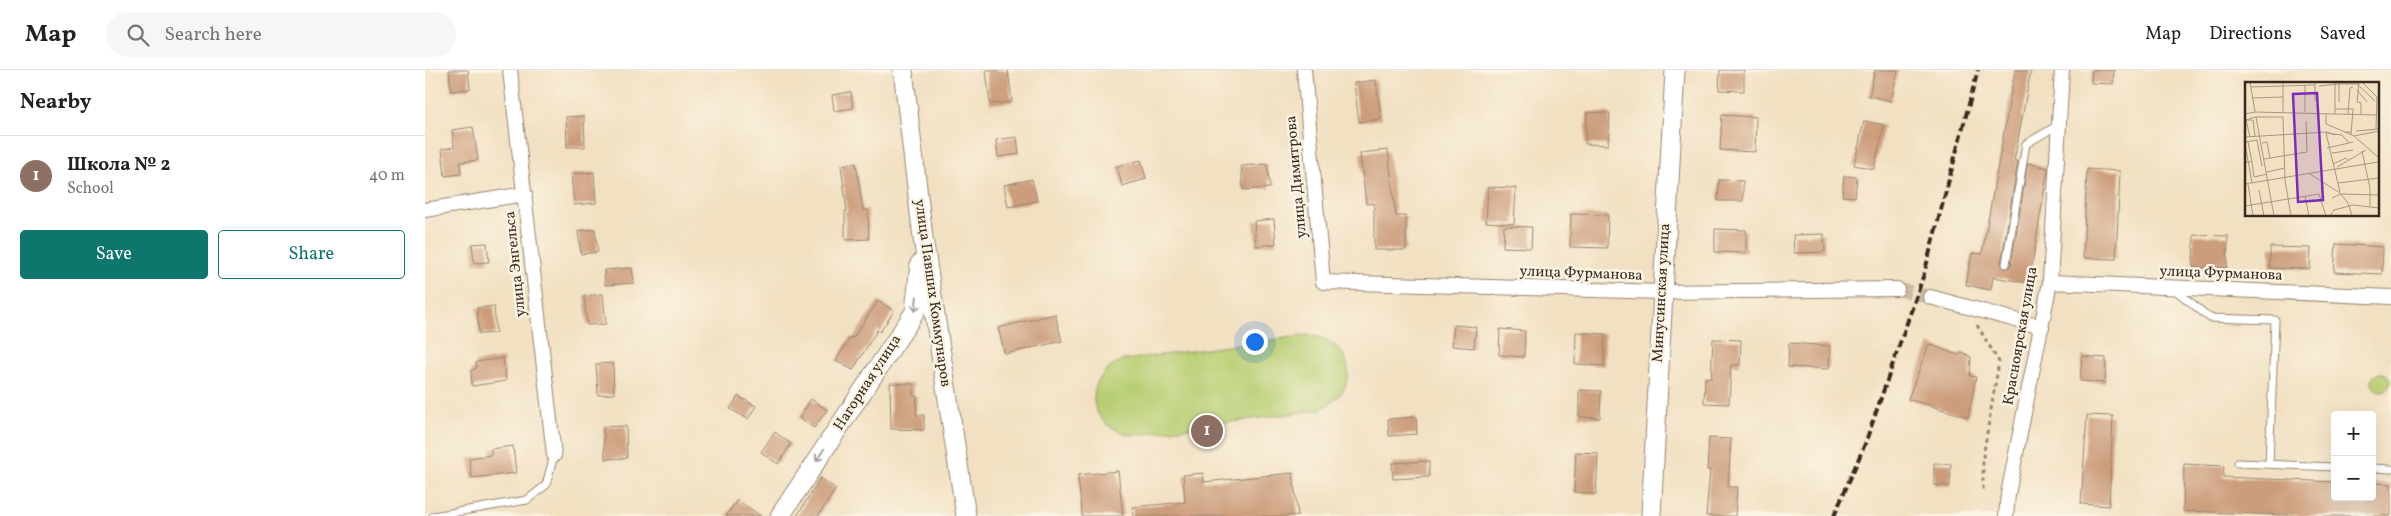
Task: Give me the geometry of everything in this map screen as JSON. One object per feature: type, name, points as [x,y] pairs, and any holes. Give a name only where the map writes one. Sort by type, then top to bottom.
[{"type":"street","name":"улица Энгельса","points":[[510,70],[554,455]]},
{"type":"street","name":"улица Павших Коммунаров","points":[[903,70],[923,238],[966,516]]},
{"type":"street","name":"улица Димитрова","points":[[1304,70],[1323,282]]},
{"type":"street","name":"Минусинская улица","points":[[1651,516],[1675,70]]},
{"type":"street","name":"Красноярская улица","points":[[2006,516],[2008,494],[2050,282],[2062,70]]},
{"type":"street","points":[[425,210],[525,194]]},
{"type":"street","name":"Нагорная улица","points":[[780,516],[915,312],[923,238]]},
{"type":"street","name":"улица Фурманова","points":[[1323,282],[1662,292],[1897,289]]},
{"type":"street","name":"улица Фурманова","points":[[2050,282],[2391,297]]},
{"type":"street","points":[[1930,297],[2042,327]]},
{"type":"lane","points":[[2005,264],[2026,144],[2058,125]]},
{"type":"lane","points":[[2172,288],[2210,318],[2275,320],[2269,464]]},
{"type":"lane","points":[[433,516],[527,500],[546,485],[554,455]]},
{"type":"lane","points":[[2238,463],[2331,467]]},
{"type":"lane","points":[[2376,468],[2391,469]]},
{"type":"path","points":[[1973,319],[1999,362],[1983,456],[1983,492]]},
{"type":"green space","points":[[1308,335],[1324,339],[1336,346],[1344,356],[1348,368],[1347,380],[1342,391],[1332,402],[1318,410],[1135,435],[1119,431],[1106,424],[1098,414],[1094,402],[1095,390],[1100,379],[1110,368],[1124,360]]},
{"type":"green space","points":[[2381,373],[2387,376],[2390,382],[2387,388],[2381,391],[2375,388],[2372,382],[2375,376]]},
{"type":"building","points":[[449,70],[468,70],[470,89],[451,91]]},
{"type":"building","points":[[986,70],[1008,70],[1012,102],[990,104]]},
{"type":"building","points":[[1720,70],[1744,70],[1744,91],[1719,90]]},
{"type":"building","points":[[1875,70],[1898,70],[1891,101],[1869,96]]},
{"type":"building","points":[[2015,70],[2031,70],[2014,161],[2018,161],[2001,263],[2005,269],[2011,265],[2028,163],[2048,168],[2029,283],[1993,277],[1991,290],[1966,285],[1972,253],[1982,254]]},
{"type":"building","points":[[2092,70],[2114,70],[2113,84],[2091,83]]},
{"type":"building","points":[[1376,80],[1381,119],[1359,122],[1354,83]]},
{"type":"building","points":[[851,92],[853,108],[834,111],[832,95]]},
{"type":"building","points":[[1587,112],[1610,113],[1608,145],[1585,144]]},
{"type":"building","points":[[1722,115],[1756,117],[1755,152],[1720,150]]},
{"type":"building","points":[[584,116],[585,147],[567,147],[566,117]]},
{"type":"building","points":[[1864,121],[1884,125],[1874,169],[1854,165]]},
{"type":"building","points":[[473,127],[478,160],[460,162],[461,174],[445,176],[442,149],[454,147],[452,130]]},
{"type":"building","points":[[1017,137],[1019,154],[998,157],[996,140]]},
{"type":"building","points":[[1388,150],[1396,216],[1406,216],[1406,250],[1374,250],[1374,203],[1366,204],[1360,153]]},
{"type":"building","points":[[1141,160],[1146,179],[1122,186],[1117,166]]},
{"type":"building","points":[[856,163],[863,210],[868,210],[869,239],[845,240],[845,211],[847,211],[841,165]]},
{"type":"building","points":[[1267,164],[1270,188],[1243,190],[1241,166]]},
{"type":"building","points":[[2087,169],[2120,171],[2116,259],[2083,258]]},
{"type":"building","points":[[594,172],[596,203],[574,205],[571,174]]},
{"type":"building","points":[[1844,176],[1857,177],[1855,197],[1842,196]]},
{"type":"building","points":[[1032,179],[1037,201],[1008,207],[1004,185]]},
{"type":"building","points":[[1719,180],[1743,181],[1743,201],[1718,201]]},
{"type":"building","points":[[1488,187],[1516,188],[1514,224],[1486,222]]},
{"type":"building","points":[[1571,214],[1608,215],[1607,248],[1570,247]]},
{"type":"building","points":[[1274,219],[1276,244],[1256,246],[1254,221]]},
{"type":"building","points":[[1504,226],[1532,227],[1531,248],[1503,247]]},
{"type":"building","points":[[595,229],[598,252],[581,254],[578,231]]},
{"type":"building","points":[[1715,229],[1746,230],[1746,253],[1715,252]]},
{"type":"building","points":[[1824,234],[1825,252],[1794,253],[1793,235]]},
{"type":"building","points":[[2194,235],[2228,236],[2227,268],[2193,267]]},
{"type":"building","points":[[487,243],[489,262],[474,263],[472,244]]},
{"type":"building","points":[[2336,244],[2383,247],[2382,274],[2334,272]]},
{"type":"building","points":[[2270,247],[2311,248],[2310,269],[2270,268]]},
{"type":"building","points":[[632,268],[634,283],[605,285],[604,270]]},
{"type":"building","points":[[603,294],[606,324],[587,325],[584,296]]},
{"type":"building","points":[[878,301],[894,311],[880,332],[877,330],[853,370],[836,361],[850,337],[853,338]]},
{"type":"building","points":[[494,306],[496,333],[479,334],[477,308]]},
{"type":"building","points":[[1055,314],[1062,341],[1005,354],[998,328]]},
{"type":"building","points":[[1454,325],[1476,327],[1474,348],[1452,346]]},
{"type":"building","points":[[1500,329],[1525,331],[1524,357],[1499,355]]},
{"type":"building","points":[[1576,332],[1605,334],[1604,366],[1575,364]]},
{"type":"building","points":[[1713,339],[1741,340],[1740,365],[1731,365],[1729,404],[1704,403],[1705,378],[1711,378]]},
{"type":"building","points":[[1789,343],[1830,346],[1829,369],[1788,367]]},
{"type":"building","points":[[1929,344],[1958,355],[1962,352],[1971,357],[1970,376],[1976,377],[1968,417],[1908,399]]},
{"type":"building","points":[[2082,356],[2106,358],[2105,383],[2080,381]]},
{"type":"building","points":[[503,358],[506,381],[472,386],[471,370],[476,369],[476,362]]},
{"type":"building","points":[[613,363],[614,394],[598,395],[596,364]]},
{"type":"building","points":[[890,383],[913,384],[913,396],[917,396],[916,415],[924,415],[924,430],[891,429]]},
{"type":"building","points":[[1579,390],[1601,391],[1600,418],[1579,417]]},
{"type":"building","points":[[738,396],[756,406],[748,419],[730,409]]},
{"type":"building","points":[[811,399],[827,410],[814,428],[799,418]]},
{"type":"building","points":[[2087,415],[2113,416],[2109,506],[2081,504]]},
{"type":"building","points":[[1416,417],[1417,434],[1389,436],[1388,419]]},
{"type":"building","points":[[626,426],[627,458],[605,459],[603,427]]},
{"type":"building","points":[[775,432],[791,444],[778,464],[761,452]]},
{"type":"building","points":[[1709,438],[1731,439],[1728,487],[1737,487],[1735,516],[1706,516],[1710,470],[1707,470]]},
{"type":"building","points":[[513,446],[516,473],[472,478],[469,458],[491,455],[491,449]]},
{"type":"building","points":[[1576,452],[1598,453],[1596,494],[1574,492]]},
{"type":"building","points":[[1429,461],[1429,477],[1393,479],[1392,463]]},
{"type":"building","points":[[1934,463],[1951,464],[1950,486],[1934,485]]},
{"type":"building","points":[[2184,464],[2224,466],[2223,477],[2331,482],[2331,501],[2376,501],[2376,483],[2391,484],[2391,516],[2310,516],[2183,511]]},
{"type":"building","points":[[1118,471],[1123,516],[1082,516],[1078,475]]},
{"type":"building","points":[[1203,473],[1204,482],[1293,473],[1298,516],[1133,516],[1132,507],[1185,502],[1183,475]]},
{"type":"building","points":[[820,478],[836,489],[818,516],[797,516]]},
{"type":"building","points":[[737,500],[761,516],[726,516]]},
{"type":"tunnel","points":[[1897,289],[1930,297]]},
{"type":"railway","points":[[1834,516],[1865,444],[1924,274],[1978,70]]},
{"type":"place","name":"Школа № 2","points":[[1207,431]]}]
